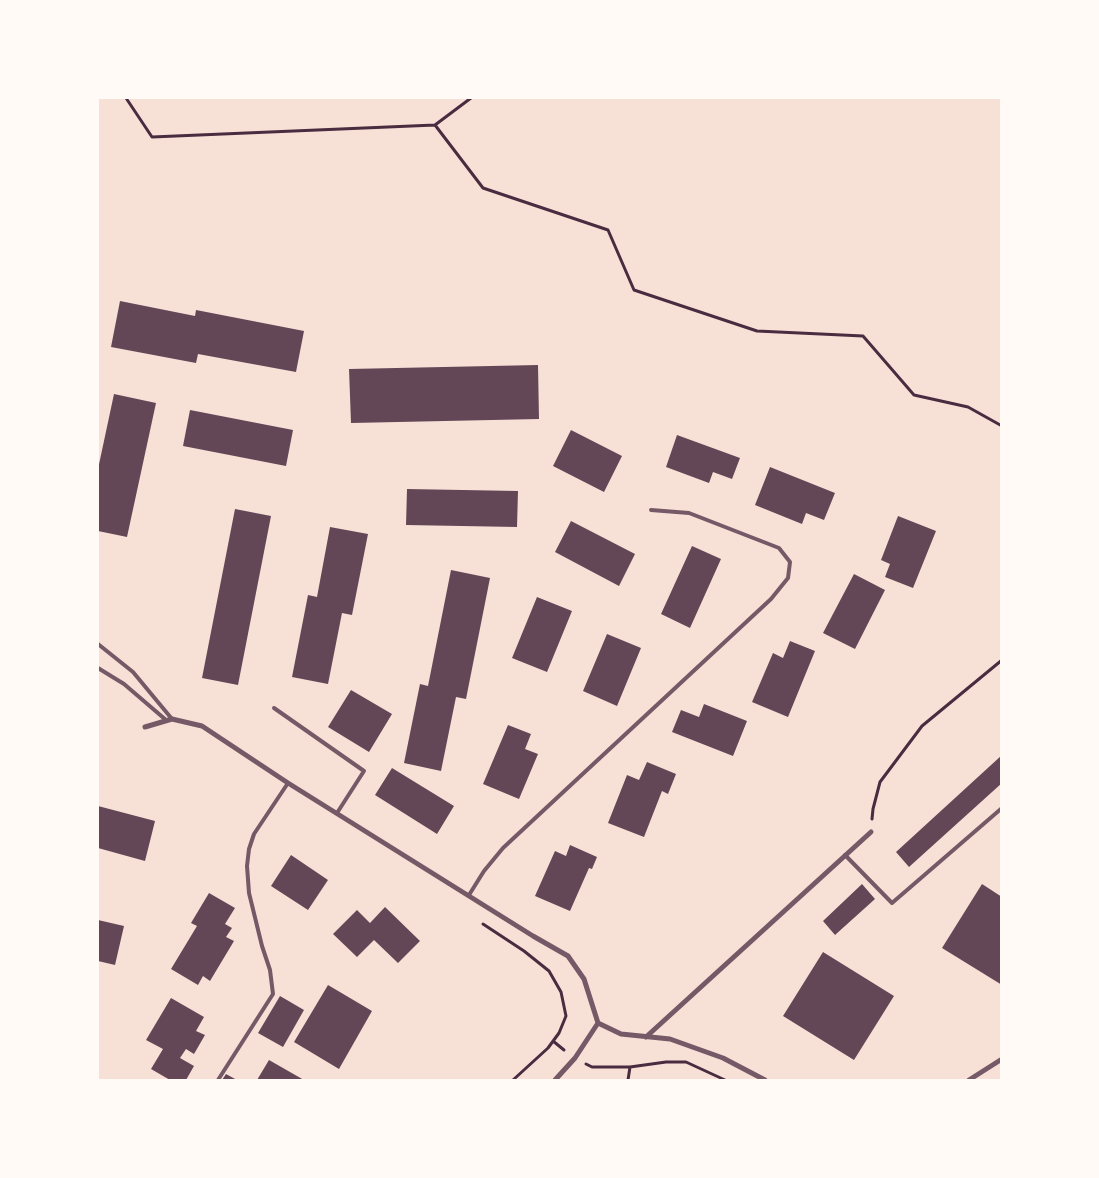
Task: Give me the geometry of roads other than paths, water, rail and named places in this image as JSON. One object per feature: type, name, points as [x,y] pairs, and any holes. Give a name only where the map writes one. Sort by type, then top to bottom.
[{"type":"street","points":[[145,726],[169,719],[202,726],[337,814],[532,936],[568,956],[584,979],[598,1023],[621,1034],[670,1040],[723,1058],[765,1080]]},
{"type":"street","points":[[646,1037],[871,832]]},
{"type":"street","points":[[555,1080],[575,1058],[598,1023]]},
{"type":"street","points":[[969,1080],[1002,1059]]},
{"type":"lane","points":[[469,895],[484,871],[503,848],[770,599],[788,578],[790,562],[780,548],[689,513],[651,510]]},
{"type":"lane","points":[[98,644],[133,672],[169,719]]},
{"type":"lane","points":[[98,668],[124,684],[169,719]]},
{"type":"lane","points":[[274,708],[364,771],[337,814]]},
{"type":"lane","points":[[218,1080],[273,994],[270,970],[249,893],[247,866],[249,849],[254,834],[288,783]]},
{"type":"lane","points":[[845,855],[892,903],[1002,808]]}]
